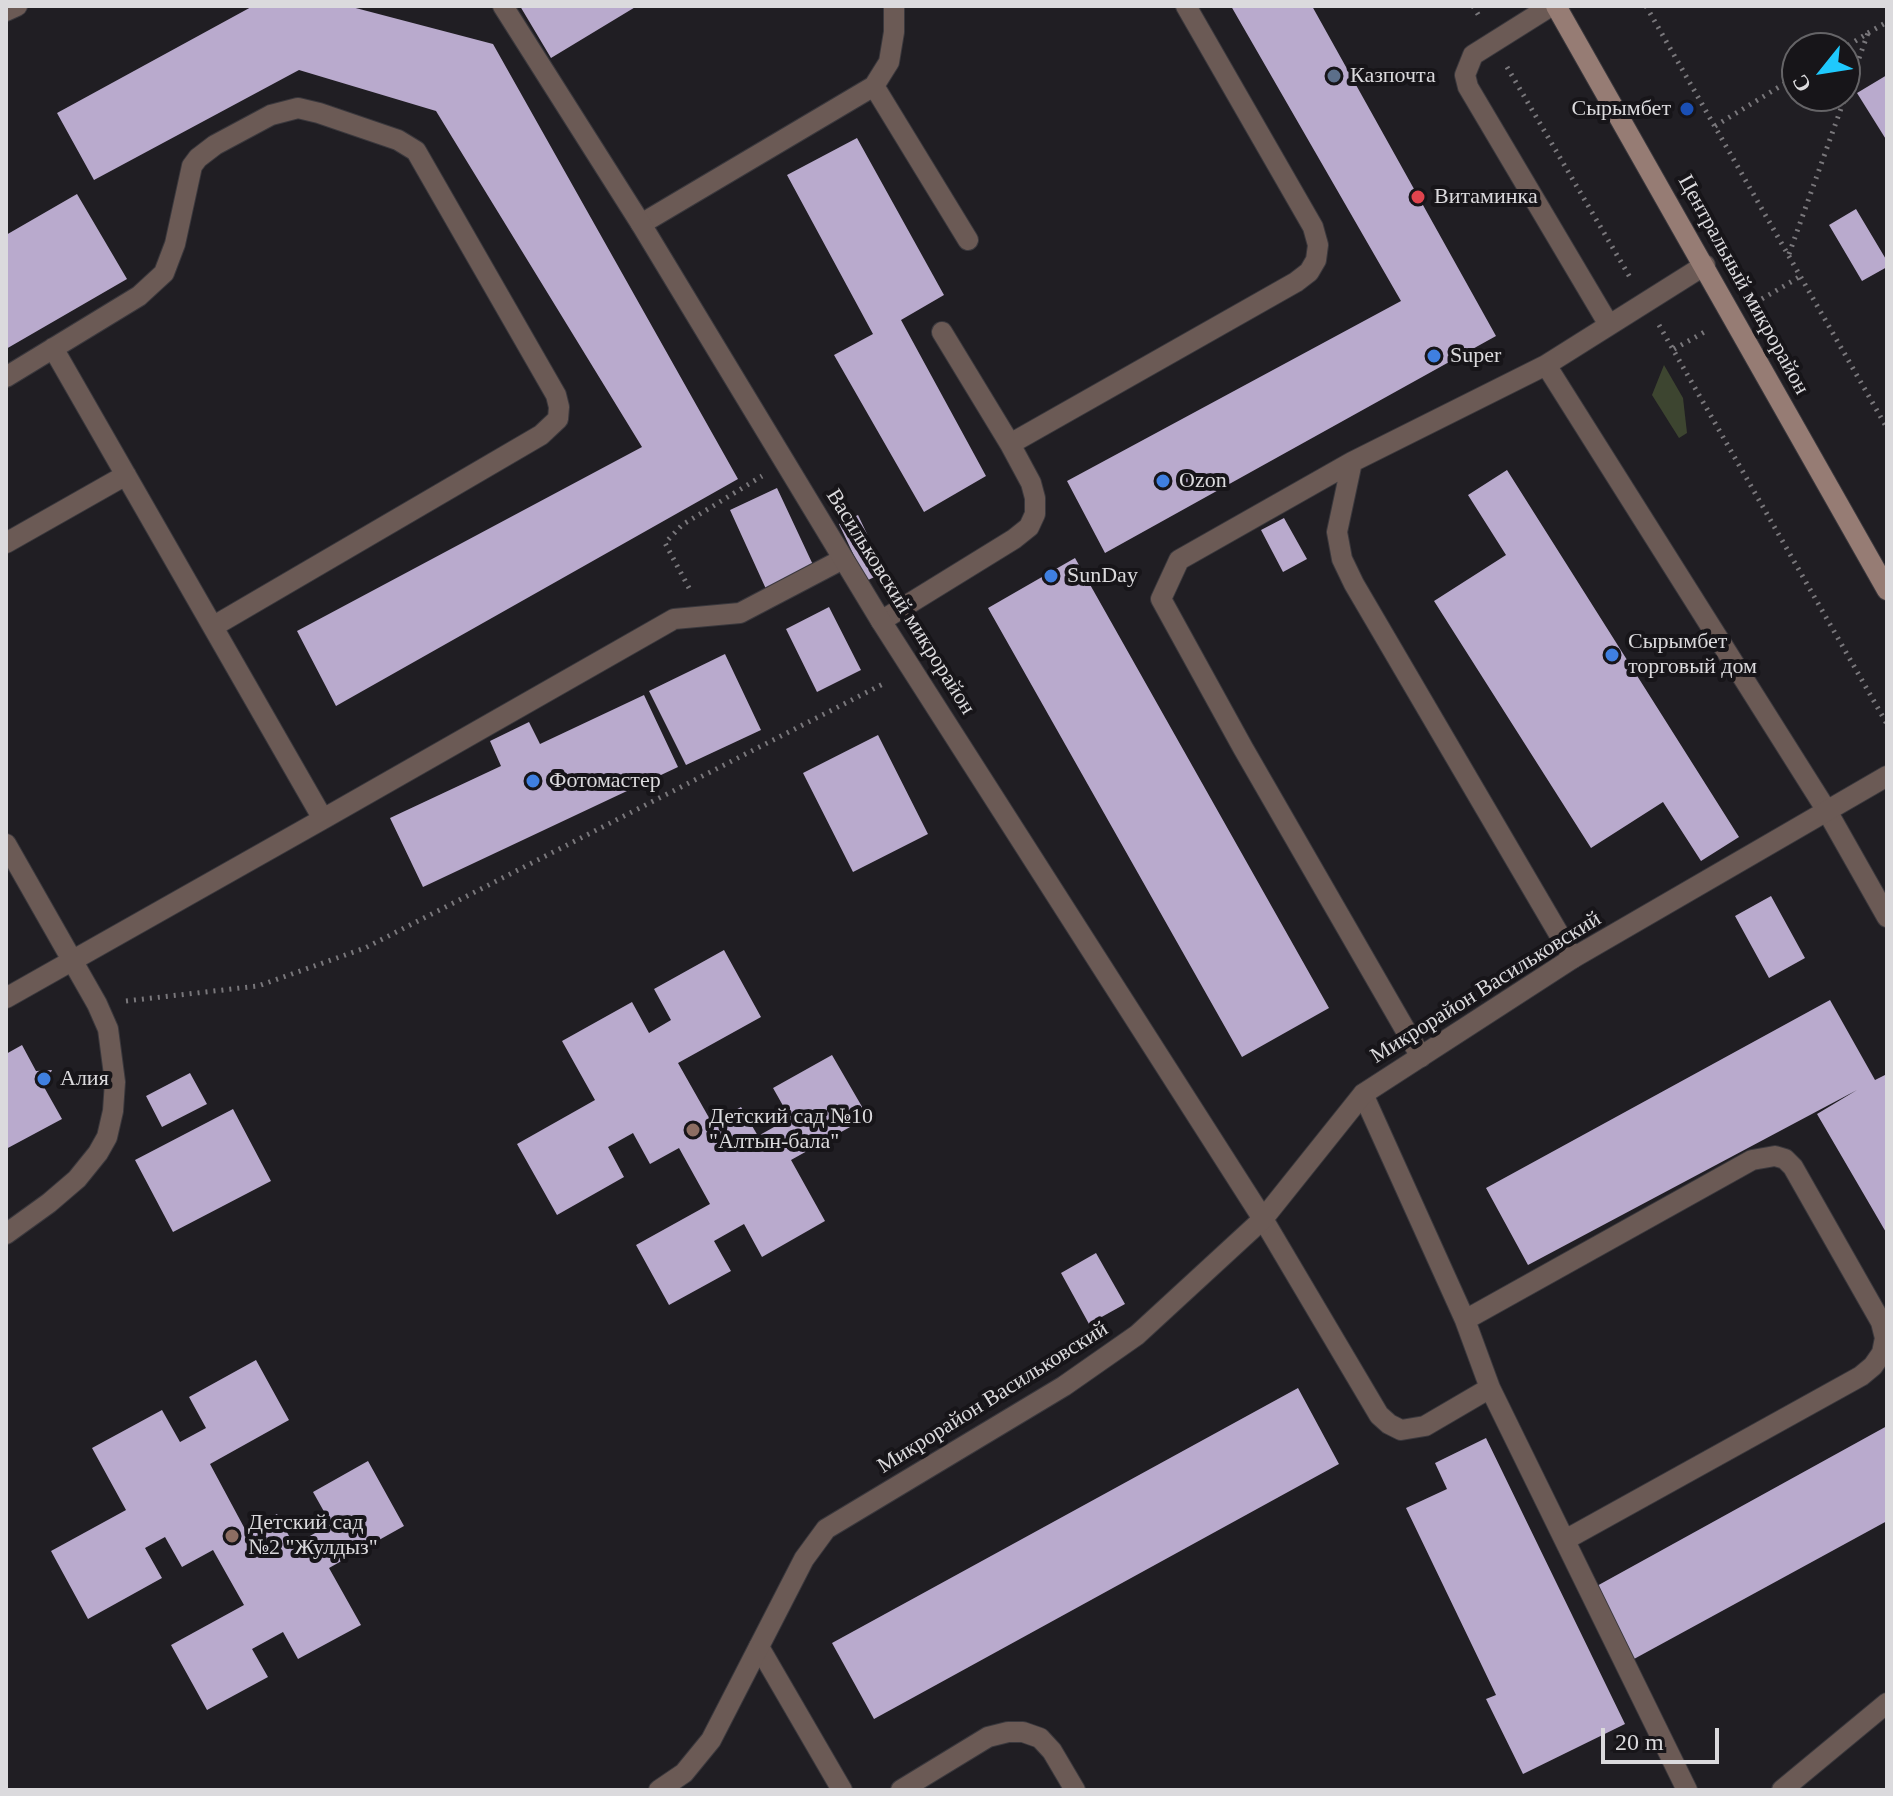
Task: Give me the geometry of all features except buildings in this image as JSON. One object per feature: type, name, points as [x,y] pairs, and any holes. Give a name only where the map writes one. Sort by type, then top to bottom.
[{"type":"main road","name":"Центральный микрорайон","points":[[1554,6],[1705,265],[1887,590]]},
{"type":"street","points":[[6,11],[17,6]]},
{"type":"street","name":"Васильковский микрорайон","points":[[503,6],[641,224],[881,621],[1263,1219],[1379,1415],[1401,1430],[1425,1426],[1490,1388]]},
{"type":"street","points":[[641,224],[874,86],[889,62],[894,6]]},
{"type":"street","points":[[1010,444],[1296,282],[1309,272],[1316,260],[1318,245],[1313,227],[1186,6]]},
{"type":"street","points":[[1554,6],[1473,55],[1465,75],[1468,87],[1609,325]]},
{"type":"street","points":[[874,86],[968,240]]},
{"type":"street","points":[[6,377],[139,296],[164,273],[175,244],[192,166],[206,150],[271,115],[285,110],[309,109],[407,144],[422,160],[556,395],[558,419],[541,435],[214,626]]},
{"type":"street","points":[[1421,1057],[1161,599],[1179,560],[1352,462],[1546,365],[1705,265]]},
{"type":"street","points":[[881,621],[1014,539],[1029,527],[1035,514],[1031,483],[942,332]]},
{"type":"street","points":[[53,348],[323,819]]},
{"type":"street","points":[[1546,365],[1827,811],[1887,917]]},
{"type":"street","points":[[1352,462],[1337,532],[1342,559],[1573,958]]},
{"type":"street","points":[[6,543],[126,475]]},
{"type":"street","points":[[6,998],[674,619],[740,613],[843,559]]},
{"type":"street","name":"Микрорайон Васильковский","points":[[659,1790],[684,1773],[711,1740],[804,1559],[826,1529],[1064,1386],[1137,1335],[1263,1219],[1363,1094],[1573,958],[1887,776]]},
{"type":"street","points":[[6,844],[97,1004],[108,1029],[113,1055],[113,1111],[107,1137],[77,1179],[6,1234]]},
{"type":"street","points":[[1363,1094],[1465,1320],[1490,1388],[1687,1790]]},
{"type":"street","points":[[1465,1320],[1752,1160],[1775,1156],[1785,1159],[1793,1167],[1881,1322],[1885,1338],[1882,1353],[1861,1376],[1565,1540]]},
{"type":"street","points":[[759,1647],[842,1790]]},
{"type":"street","points":[[1782,1790],[1887,1703]]},
{"type":"street","points":[[901,1790],[988,1737],[1023,1732],[1040,1738],[1052,1751],[1075,1790]]},
{"type":"path","points":[[1473,6],[1674,349],[1887,724]]},
{"type":"path","points":[[1646,6],[1887,428]]},
{"type":"path","points":[[1861,37],[1887,22]]},
{"type":"path","points":[[1788,255],[1868,33]]},
{"type":"path","points":[[1715,126],[1781,86]]},
{"type":"path","points":[[704,617],[665,543],[682,525],[785,462]]},
{"type":"path","points":[[97,1004],[258,986],[365,948],[912,669]]},
{"type":"green space","points":[[1664,365],[1683,398],[1687,433],[1679,438],[1652,395]]},
{"type":"place","name":"Казпочта","points":[[1334,76]]},
{"type":"place","name":"Сырымбет","points":[[1687,109]]},
{"type":"place","name":"Витаминка","points":[[1418,197]]},
{"type":"place","name":"Super","points":[[1434,356]]},
{"type":"place","name":"Ozon","points":[[1163,481]]},
{"type":"place","name":"SunDay","points":[[1051,576]]},
{"type":"place","name":"Сырымбет торговый дом","points":[[1612,655]]},
{"type":"place","name":"Фотомастер","points":[[533,781]]},
{"type":"place","name":"Алия","points":[[44,1079]]},
{"type":"place","name":"Детский сад №10 \"Алтын-бала\"","points":[[693,1130]]},
{"type":"place","name":"Детский сад №2 \"Жулдыз\"","points":[[232,1536]]}]
